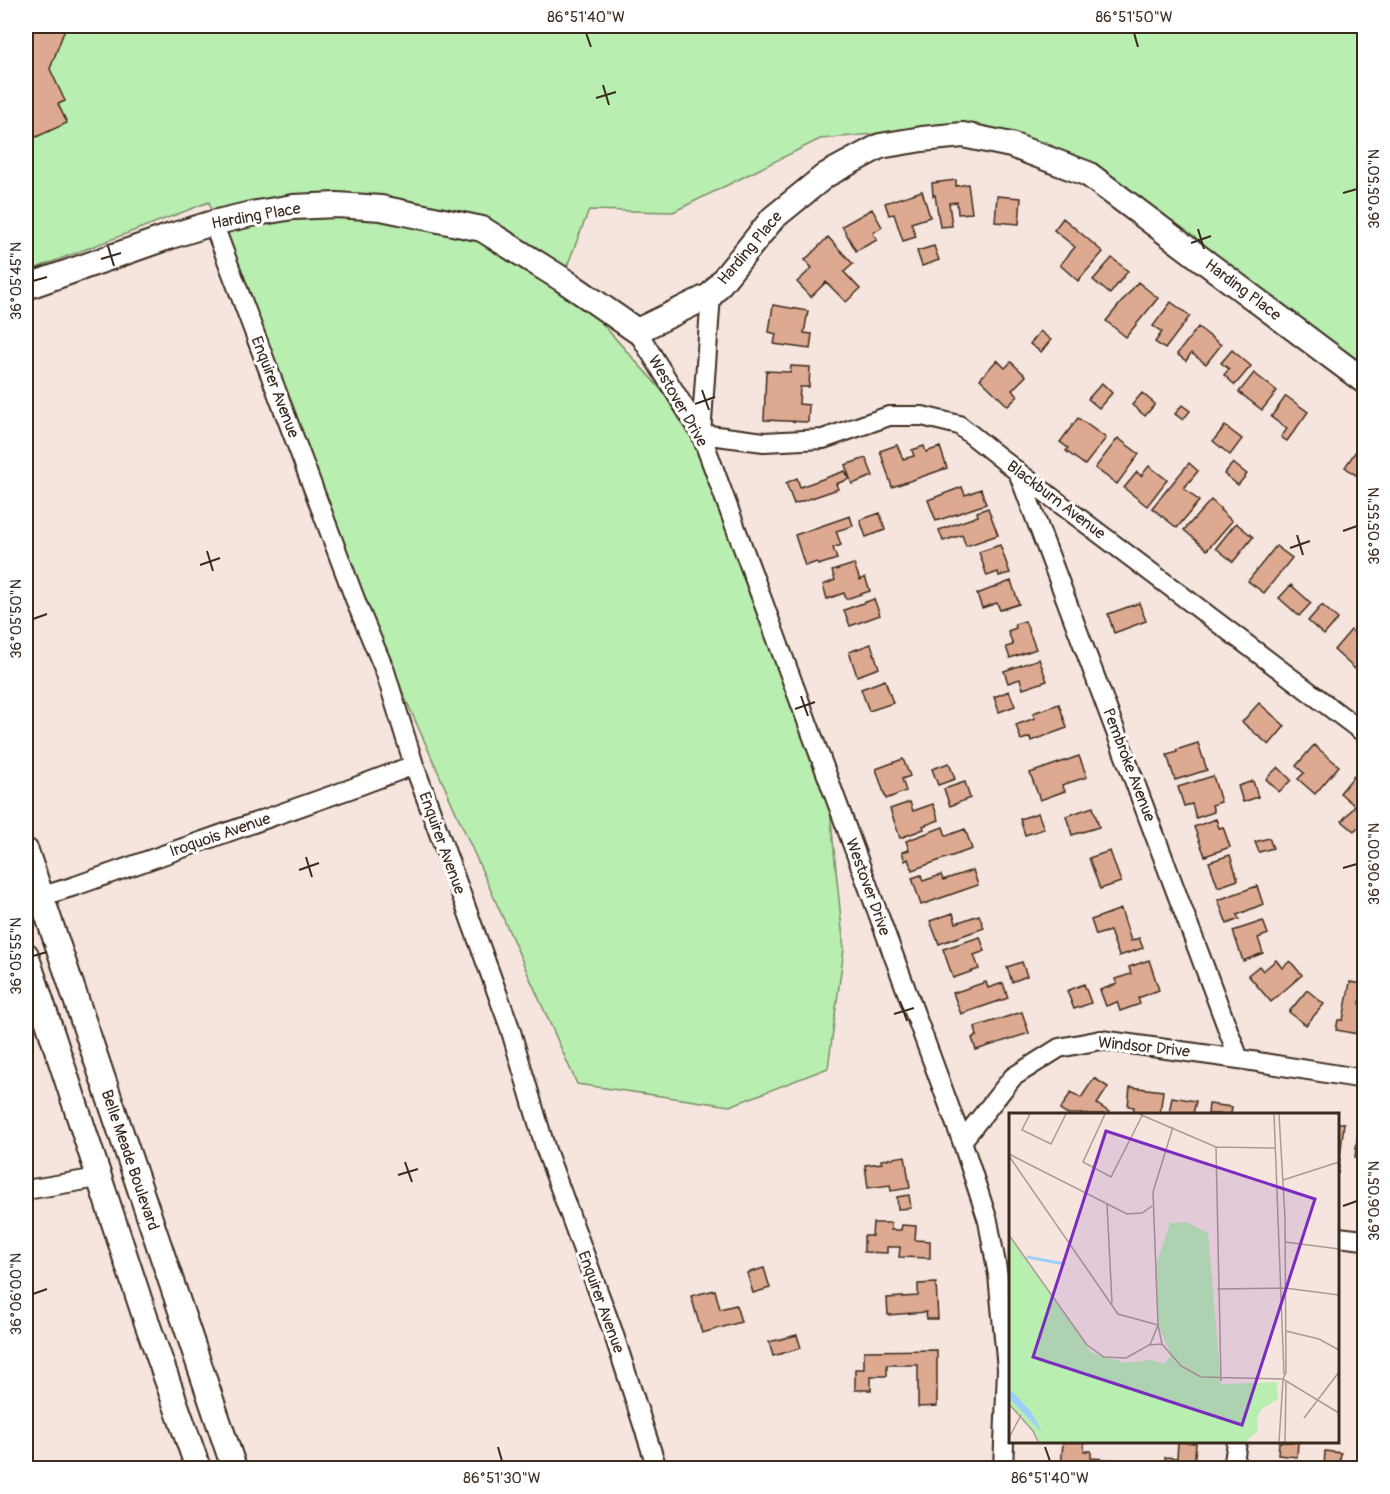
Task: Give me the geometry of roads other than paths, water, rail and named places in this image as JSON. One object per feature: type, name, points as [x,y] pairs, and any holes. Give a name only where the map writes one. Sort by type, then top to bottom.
[{"type":"main road","name":"Harding Place","points":[[26,287],[171,236],[251,214],[293,207],[337,205],[381,208],[482,229],[562,279],[637,331],[711,295],[773,218],[826,175],[880,147],[922,139],[963,135],[1011,145],[1088,174],[1365,381]]},
{"type":"main road","name":"Belle Meade Boulevard","points":[[26,851],[33,899],[132,1166],[234,1468]]},
{"type":"main road","points":[[26,955],[98,1178],[198,1468]]},
{"type":"main road","points":[[98,1178],[132,1166]]},
{"type":"street","name":"Enquirer Avenue","points":[[213,223],[358,607],[385,671],[414,765],[510,1028],[546,1150],[612,1329],[657,1468]]},
{"type":"street","points":[[701,434],[711,295]]},
{"type":"street","name":"Westover Drive","points":[[637,331],[701,434],[962,1141],[988,1221],[998,1275],[1007,1369],[1003,1468]]},
{"type":"street","name":"Blackburn Avenue","points":[[701,434],[764,442],[823,438],[889,416],[922,416],[959,424],[1018,472],[1365,733]]},
{"type":"street","name":"Pembroke Avenue","points":[[1018,472],[1239,1059]]},
{"type":"street","name":"Iroquois Avenue","points":[[33,899],[414,765]]},
{"type":"street","name":"Windsor Drive","points":[[962,1141],[1013,1077],[1059,1048],[1101,1040],[1365,1079]]},
{"type":"street","points":[[26,1190],[98,1178]]},
{"type":"street","points":[[1339,1237],[1365,1240]]},
{"type":"street","points":[[1233,1468],[1237,1443]]}]
